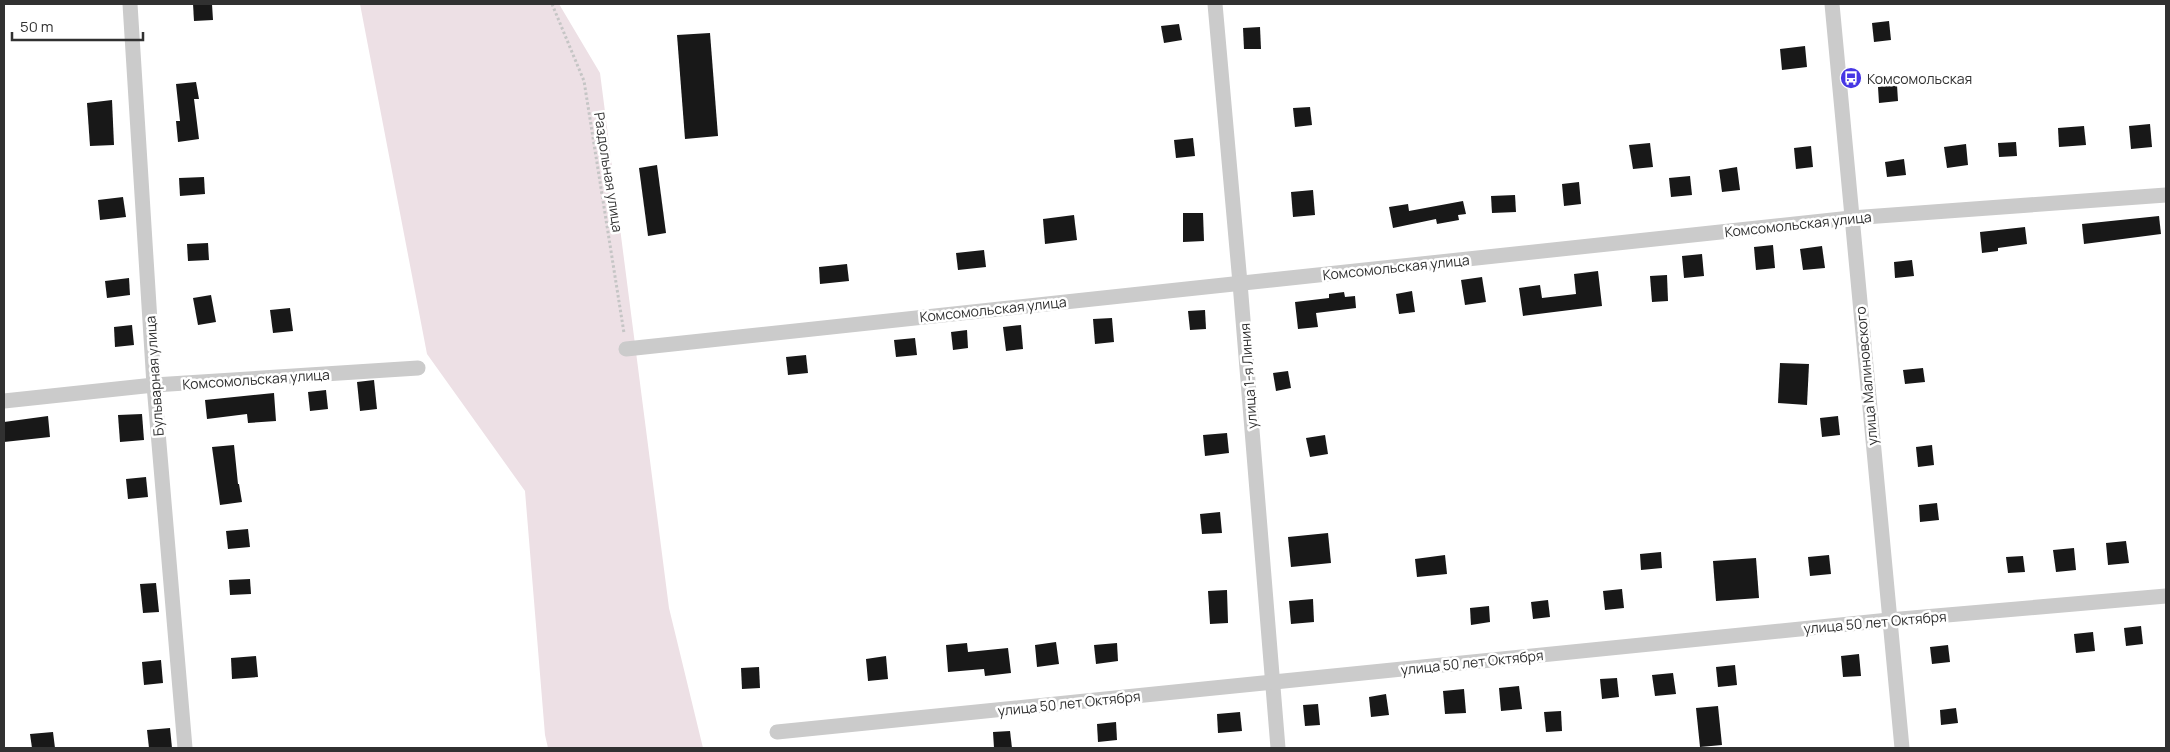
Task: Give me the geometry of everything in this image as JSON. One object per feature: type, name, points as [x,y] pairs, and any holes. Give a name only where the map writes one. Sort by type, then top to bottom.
[{"type":"street","name":"Бульварная улица","points":[[130,4],[154,385],[185,748]]},
{"type":"street","name":"улица 1-я Линия","points":[[1215,4],[1278,748]]},
{"type":"street","name":"улица Малиновского","points":[[1832,4],[1902,748]]},
{"type":"street","name":"Комсомольская улица","points":[[626,349],[1851,218],[2166,194]]},
{"type":"street","name":"Комсомольская улица","points":[[4,401],[154,385],[418,368]]},
{"type":"street","name":"улица 50 лет Октября","points":[[777,732],[1889,620],[2166,596]]},
{"type":"path","name":"Раздольная улица","points":[[552,4],[584,81],[626,349]]},
{"type":"shaded area","points":[[360,4],[559,4],[600,73],[669,608],[703,748],[548,748],[545,735],[525,491],[427,354]]},
{"type":"building","points":[[193,4],[212,4],[213,20],[194,21]]},
{"type":"building","points":[[1889,21],[1891,40],[1874,42],[1872,23]]},
{"type":"building","points":[[1179,24],[1182,40],[1164,43],[1161,26]]},
{"type":"building","points":[[1260,27],[1261,49],[1244,49],[1243,28]]},
{"type":"building","points":[[710,33],[718,136],[685,139],[677,35]]},
{"type":"building","points":[[1805,46],[1807,67],[1782,70],[1780,49]]},
{"type":"building","points":[[196,82],[199,99],[194,99],[199,139],[178,142],[176,121],[180,121],[176,84]]},
{"type":"building","points":[[1897,85],[1898,101],[1879,103],[1878,87]]},
{"type":"building","points":[[112,100],[114,145],[90,146],[87,103]]},
{"type":"building","points":[[1310,107],[1312,125],[1295,127],[1293,108]]},
{"type":"building","points":[[2150,124],[2152,147],[2131,149],[2129,126]]},
{"type":"building","points":[[2084,126],[2086,145],[2059,147],[2058,128]]},
{"type":"building","points":[[1193,138],[1195,156],[1176,158],[1174,140]]},
{"type":"building","points":[[2016,142],[2017,156],[1999,157],[1998,143]]},
{"type":"building","points":[[1650,143],[1653,167],[1633,169],[1629,145]]},
{"type":"building","points":[[1966,144],[1968,165],[1947,168],[1944,147]]},
{"type":"building","points":[[1811,146],[1813,167],[1796,169],[1794,148]]},
{"type":"building","points":[[1904,159],[1906,175],[1887,177],[1885,162]]},
{"type":"building","points":[[657,165],[666,233],[648,236],[639,168]]},
{"type":"building","points":[[1737,167],[1740,190],[1722,192],[1719,170]]},
{"type":"building","points":[[1690,176],[1692,195],[1671,197],[1669,178]]},
{"type":"building","points":[[204,177],[205,194],[180,196],[179,178]]},
{"type":"building","points":[[1579,182],[1581,204],[1564,206],[1562,184]]},
{"type":"building","points":[[1313,190],[1315,215],[1293,217],[1291,192]]},
{"type":"building","points":[[1515,195],[1516,212],[1492,213],[1491,196]]},
{"type":"building","points":[[123,197],[126,217],[100,220],[98,200]]},
{"type":"building","points":[[1463,201],[1466,214],[1458,215],[1459,220],[1437,224],[1436,219],[1393,228],[1389,207],[1408,204],[1409,211]]},
{"type":"building","points":[[1183,213],[1203,213],[1204,241],[1183,242]]},
{"type":"building","points":[[1074,215],[1077,240],[1045,244],[1043,219]]},
{"type":"building","points":[[2159,216],[2161,234],[2084,244],[2082,224]]},
{"type":"building","points":[[2025,227],[2027,244],[1998,248],[1998,251],[1982,253],[1980,232]]},
{"type":"building","points":[[208,243],[209,260],[188,261],[187,244]]},
{"type":"building","points":[[1773,245],[1775,268],[1756,270],[1754,247]]},
{"type":"building","points":[[1822,246],[1825,268],[1803,270],[1800,249]]},
{"type":"building","points":[[984,250],[986,267],[958,270],[956,253]]},
{"type":"building","points":[[1702,254],[1704,276],[1684,278],[1682,256]]},
{"type":"building","points":[[1912,260],[1914,276],[1895,278],[1894,262]]},
{"type":"building","points":[[847,264],[849,281],[820,284],[819,267]]},
{"type":"building","points":[[1598,271],[1602,306],[1523,316],[1519,288],[1540,285],[1542,298],[1576,294],[1574,274]]},
{"type":"building","points":[[1667,275],[1668,301],[1652,302],[1650,276]]},
{"type":"building","points":[[1482,277],[1486,302],[1465,305],[1461,280]]},
{"type":"building","points":[[129,278],[130,295],[107,298],[105,281]]},
{"type":"building","points":[[1412,291],[1415,312],[1399,314],[1396,294]]},
{"type":"building","points":[[1344,292],[1345,297],[1355,296],[1356,308],[1316,313],[1318,327],[1298,329],[1295,302],[1329,298],[1329,294]]},
{"type":"building","points":[[211,295],[216,322],[198,325],[193,298]]},
{"type":"building","points":[[290,308],[293,331],[273,333],[270,310]]},
{"type":"building","points":[[1205,310],[1206,329],[1190,330],[1188,311]]},
{"type":"building","points":[[1112,318],[1114,342],[1095,344],[1093,319]]},
{"type":"building","points":[[132,325],[134,345],[115,347],[114,327]]},
{"type":"building","points":[[1021,325],[1023,349],[1006,351],[1003,327]]},
{"type":"building","points":[[967,330],[968,348],[953,350],[951,332]]},
{"type":"building","points":[[915,338],[917,355],[896,357],[894,340]]},
{"type":"building","points":[[806,355],[808,373],[788,375],[786,357]]},
{"type":"building","points":[[1780,363],[1809,364],[1807,405],[1778,403]]},
{"type":"building","points":[[1923,368],[1925,382],[1905,384],[1903,370]]},
{"type":"building","points":[[1288,371],[1291,388],[1276,391],[1273,373]]},
{"type":"building","points":[[374,380],[377,409],[360,411],[357,382]]},
{"type":"building","points":[[326,390],[328,409],[310,411],[308,392]]},
{"type":"building","points":[[274,393],[276,421],[248,423],[247,414],[207,419],[205,400]]},
{"type":"building","points":[[142,414],[144,440],[120,442],[118,415]]},
{"type":"building","points":[[48,416],[50,437],[4,442],[4,422]]},
{"type":"building","points":[[1838,416],[1840,435],[1822,437],[1820,418]]},
{"type":"building","points":[[1227,433],[1229,453],[1205,456],[1203,435]]},
{"type":"building","points":[[1325,435],[1328,454],[1310,457],[1306,438]]},
{"type":"building","points":[[234,445],[242,502],[220,505],[212,447]]},
{"type":"building","points":[[1932,445],[1934,465],[1918,467],[1916,447]]},
{"type":"building","points":[[146,477],[148,497],[128,499],[126,479]]},
{"type":"building","points":[[1937,503],[1939,520],[1920,522],[1919,505]]},
{"type":"building","points":[[1220,512],[1222,533],[1202,534],[1200,514]]},
{"type":"building","points":[[248,529],[250,547],[228,549],[226,531]]},
{"type":"building","points":[[1328,533],[1331,563],[1291,567],[1288,537]]},
{"type":"building","points":[[2126,541],[2129,563],[2108,565],[2106,543]]},
{"type":"building","points":[[2074,548],[2076,570],[2056,572],[2053,550]]},
{"type":"building","points":[[1661,552],[1662,568],[1641,570],[1640,554]]},
{"type":"building","points":[[1445,555],[1447,574],[1417,577],[1415,559]]},
{"type":"building","points":[[1829,555],[1831,574],[1810,576],[1808,557]]},
{"type":"building","points":[[2023,556],[2025,572],[2008,573],[2006,557]]},
{"type":"building","points":[[1756,558],[1759,598],[1716,601],[1713,561]]},
{"type":"building","points":[[250,579],[251,594],[230,595],[229,580]]},
{"type":"building","points":[[156,583],[159,612],[143,613],[140,584]]},
{"type":"building","points":[[1622,589],[1624,608],[1605,610],[1603,591]]},
{"type":"building","points":[[1227,590],[1228,623],[1210,624],[1208,591]]},
{"type":"building","points":[[1313,599],[1314,622],[1291,624],[1289,601]]},
{"type":"building","points":[[1548,600],[1550,617],[1533,619],[1531,602]]},
{"type":"building","points":[[1489,606],[1490,622],[1471,625],[1470,608]]},
{"type":"building","points":[[2141,626],[2143,644],[2126,646],[2124,628]]},
{"type":"building","points":[[2093,632],[2095,651],[2076,653],[2074,634]]},
{"type":"building","points":[[1056,642],[1059,664],[1037,667],[1035,645]]},
{"type":"building","points":[[967,643],[968,652],[1008,648],[1011,673],[985,676],[984,669],[948,672],[946,645]]},
{"type":"building","points":[[1117,643],[1118,661],[1096,664],[1094,645]]},
{"type":"building","points":[[1948,645],[1950,662],[1932,664],[1930,647]]},
{"type":"building","points":[[1859,654],[1861,676],[1843,677],[1841,656]]},
{"type":"building","points":[[256,656],[258,677],[232,679],[231,658]]},
{"type":"building","points":[[886,656],[888,679],[868,681],[866,659]]},
{"type":"building","points":[[161,660],[163,683],[144,685],[142,662]]},
{"type":"building","points":[[1735,665],[1737,685],[1718,687],[1716,667]]},
{"type":"building","points":[[759,667],[760,688],[742,689],[741,668]]},
{"type":"building","points":[[1673,673],[1676,694],[1655,696],[1652,675]]},
{"type":"building","points":[[1617,678],[1619,697],[1602,699],[1600,679]]},
{"type":"building","points":[[1519,686],[1522,709],[1501,711],[1499,688]]},
{"type":"building","points":[[1464,689],[1466,713],[1445,714],[1443,691]]},
{"type":"building","points":[[1386,694],[1389,715],[1371,717],[1369,697]]},
{"type":"building","points":[[1318,704],[1320,725],[1305,726],[1303,705]]},
{"type":"building","points":[[1718,706],[1722,745],[1700,747],[1696,708]]},
{"type":"building","points":[[1956,708],[1958,723],[1941,725],[1940,710]]},
{"type":"building","points":[[1561,711],[1562,731],[1546,732],[1544,712]]},
{"type":"building","points":[[1240,712],[1242,731],[1218,733],[1217,714]]},
{"type":"building","points":[[1116,722],[1117,740],[1098,742],[1097,724]]},
{"type":"building","points":[[170,728],[172,748],[149,748],[147,730]]},
{"type":"building","points":[[1010,731],[1012,748],[994,748],[993,732]]},
{"type":"building","points":[[53,732],[55,748],[32,748],[30,734]]},
{"type":"place","name":"Комсомольская","points":[[1851,78]]}]
